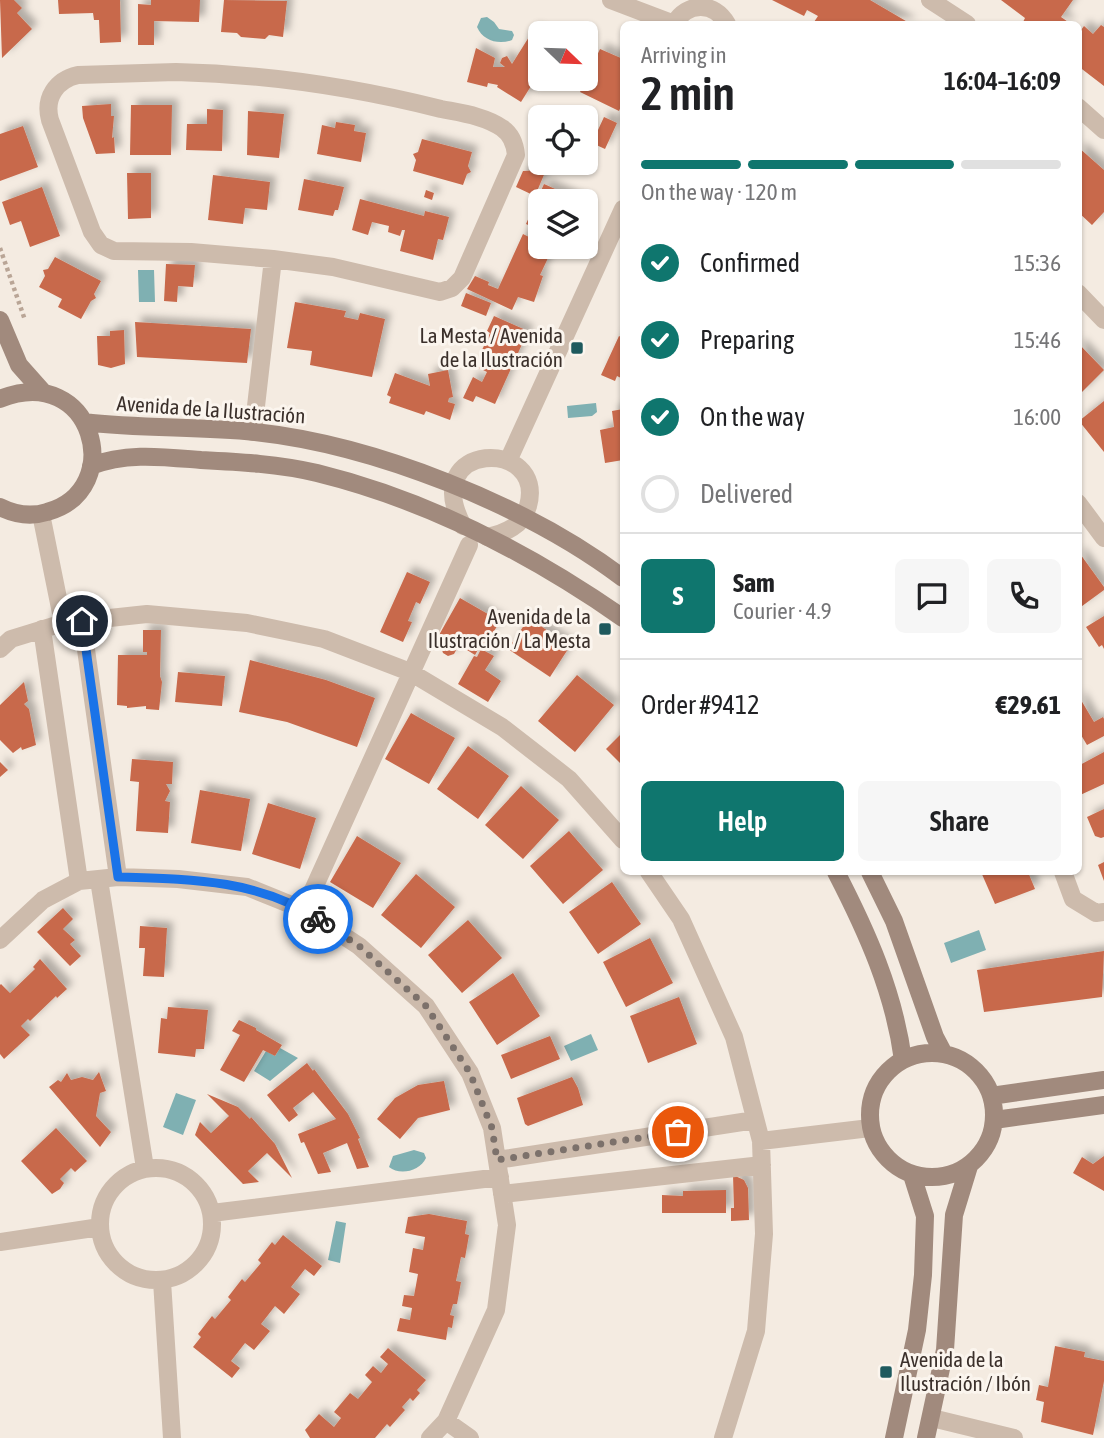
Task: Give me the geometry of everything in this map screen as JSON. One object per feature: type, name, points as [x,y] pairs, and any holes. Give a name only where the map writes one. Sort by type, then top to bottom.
[{"type":"street","points":[[611,0],[666,21]]},
{"type":"street","points":[[930,0],[962,21]]},
{"type":"street","points":[[677,21],[688,10],[716,5],[725,21]]},
{"type":"street","points":[[176,72],[257,76],[373,93],[490,121],[507,131],[512,139],[516,155],[514,164],[461,278],[447,291],[431,290],[333,267],[273,259],[114,251],[101,245],[92,232],[50,120],[49,102],[52,92],[69,77],[78,75],[176,72]]},
{"type":"street","points":[[1082,111],[1104,130]]},
{"type":"street","points":[[508,461],[620,216]]},
{"type":"street","points":[[253,432],[273,259]]},
{"type":"street","points":[[1082,297],[1104,320]]},
{"type":"street","points":[[0,320],[19,365],[43,392]]},
{"type":"street","points":[[0,399],[28,391],[43,392],[63,400],[79,414],[92,443],[91,466],[77,493],[61,507],[41,514],[15,513],[0,507]]},
{"type":"street","name":"Avenida de la Ilustración","points":[[84,422],[253,432],[322,442],[453,486],[523,517],[620,576]]},
{"type":"street","points":[[91,466],[115,458],[152,456],[273,466],[316,473],[372,489],[487,537],[543,566],[620,616]]},
{"type":"street","points":[[463,526],[453,500],[453,486],[459,474],[469,464],[481,458],[495,457],[508,461],[517,467],[528,486],[528,508],[523,517],[507,531],[487,537]]},
{"type":"street","points":[[1082,508],[1104,538]]},
{"type":"street","points":[[41,514],[63,623]]},
{"type":"street","points":[[304,910],[469,545]]},
{"type":"street","points":[[0,649],[10,639],[63,623],[147,614],[247,623],[324,639],[410,672],[502,727],[569,779],[620,837]]},
{"type":"street","points":[[82,621],[118,877]]},
{"type":"street","points":[[42,629],[79,881]]},
{"type":"street","points":[[651,875],[681,919],[734,1037],[761,1141],[764,1234],[756,1331],[723,1438]]},
{"type":"street","points":[[837,875],[883,972],[899,1031],[903,1060]]},
{"type":"street","points":[[871,875],[894,921],[930,1024],[944,1054]]},
{"type":"street","points":[[1064,875],[1073,899],[1096,913],[1104,912]]},
{"type":"street","points":[[0,940],[43,900],[79,881],[118,877],[178,879],[247,887],[304,910],[359,946],[426,1006],[470,1073],[492,1128],[507,1224],[496,1310],[446,1421],[430,1438]]},
{"type":"street","points":[[99,880],[145,1168]]},
{"type":"street","points":[[923,1053],[944,1054],[960,1059],[984,1081],[991,1096],[994,1120],[986,1146],[969,1166],[941,1177],[912,1175],[900,1170],[880,1152],[870,1128],[872,1096],[890,1069],[903,1060],[923,1053]]},
{"type":"street","points":[[991,1096],[1104,1080]]},
{"type":"street","points":[[994,1120],[1104,1105]]},
{"type":"street","points":[[500,1177],[755,1120]]},
{"type":"street","points":[[761,1141],[870,1128]]},
{"type":"street","points":[[212,1213],[500,1177],[762,1165]]},
{"type":"street","points":[[926,1438],[945,1350],[954,1215],[969,1166]]},
{"type":"street","points":[[163,1167],[180,1172],[195,1182],[206,1196],[212,1213],[212,1232],[206,1250],[195,1265],[180,1275],[162,1280],[135,1276],[113,1261],[103,1245],[101,1211],[107,1196],[117,1183],[145,1168],[163,1167]]},
{"type":"street","points":[[894,1438],[917,1330],[923,1275],[925,1223],[912,1175]]},
{"type":"street","points":[[0,1242],[100,1227]]},
{"type":"street","points":[[162,1280],[172,1438]]},
{"type":"street","points":[[932,1418],[1014,1438]]},
{"type":"street","points":[[446,1421],[470,1438]]},
{"type":"path","points":[[0,248],[26,325]]},
{"type":"water","points":[[487,17],[499,29],[512,31],[512,40],[497,42],[483,36],[477,27],[481,18]]},
{"type":"water","points":[[138,270],[154,270],[155,302],[139,302]]},
{"type":"water","points":[[596,403],[597,412],[592,416],[568,418],[567,406]]},
{"type":"water","points":[[979,930],[986,950],[951,963],[944,943]]},
{"type":"water","points":[[591,1034],[598,1050],[571,1061],[564,1046]]},
{"type":"water","points":[[280,1048],[298,1058],[270,1081],[254,1071],[266,1051],[275,1056]]},
{"type":"water","points":[[176,1093],[196,1100],[183,1135],[163,1127]]},
{"type":"water","points":[[414,1150],[424,1153],[426,1158],[415,1169],[404,1172],[389,1167],[393,1156]]},
{"type":"water","points":[[336,1221],[346,1223],[340,1263],[328,1260]]},
{"type":"building","points":[[0,0],[14,0],[22,8],[17,13],[32,29],[2,58]]},
{"type":"building","points":[[58,0],[120,0],[121,42],[100,43],[99,20],[94,20],[93,13],[59,14]]},
{"type":"building","points":[[151,0],[200,0],[199,22],[154,21],[154,45],[138,45],[138,4],[151,5]]},
{"type":"building","points":[[224,0],[287,1],[283,37],[269,35],[265,39],[221,32]]},
{"type":"building","points":[[772,0],[870,0],[906,21],[815,21],[818,16],[807,10],[804,16]]},
{"type":"building","points":[[1001,0],[1073,0],[1061,17],[1067,21],[1024,21],[1025,18]]},
{"type":"building","points":[[1101,25],[1104,27],[1104,86],[1082,69],[1082,29],[1084,26],[1093,34]]},
{"type":"building","points":[[528,39],[528,91],[521,102],[497,87],[498,85],[488,83],[487,87],[467,82],[476,48],[495,58],[493,67],[505,67],[500,63],[502,58],[507,56],[512,64]]},
{"type":"building","points":[[600,49],[620,58],[619,111],[580,92],[598,91]]},
{"type":"building","points":[[111,104],[115,153],[96,154],[83,118],[82,106]]},
{"type":"building","points":[[131,105],[172,105],[171,155],[130,155]]},
{"type":"building","points":[[207,109],[223,110],[222,151],[186,150],[187,124],[207,124]]},
{"type":"building","points":[[248,111],[284,114],[279,158],[247,155]]},
{"type":"building","points":[[604,117],[617,123],[605,149],[598,146],[598,130]]},
{"type":"building","points":[[336,122],[355,125],[354,131],[366,133],[361,162],[317,154],[322,125],[335,128]]},
{"type":"building","points":[[23,126],[38,167],[0,181],[0,134]]},
{"type":"building","points":[[422,139],[472,152],[468,166],[471,172],[467,174],[463,185],[413,171],[416,160],[413,154],[418,152]]},
{"type":"building","points":[[1082,151],[1104,170],[1104,212],[1092,225],[1082,216]]},
{"type":"building","points":[[523,171],[528,171],[528,175],[544,175],[538,189],[528,189],[528,193],[516,187]]},
{"type":"building","points":[[127,173],[151,173],[151,218],[128,219]]},
{"type":"building","points":[[213,175],[270,182],[267,210],[245,208],[243,224],[208,220]]},
{"type":"building","points":[[304,179],[344,187],[338,210],[335,210],[333,216],[298,210]]},
{"type":"building","points":[[544,184],[555,189],[542,189]]},
{"type":"building","points":[[42,187],[60,236],[30,247],[21,221],[10,225],[2,202]]},
{"type":"building","points":[[426,190],[434,193],[432,200],[424,197]]},
{"type":"building","points":[[360,199],[424,216],[425,211],[449,217],[443,240],[438,239],[433,260],[400,251],[405,230],[402,230],[400,236],[388,232],[389,226],[372,222],[368,235],[352,230]]},
{"type":"building","points":[[523,234],[528,236],[528,259],[548,259],[540,275],[543,276],[534,302],[518,297],[512,310],[467,289],[475,276],[498,289]]},
{"type":"building","points":[[55,257],[101,281],[94,294],[96,298],[91,301],[81,319],[58,307],[62,299],[39,287],[45,276],[43,270],[48,269]]},
{"type":"building","points":[[166,264],[195,265],[193,287],[178,286],[177,302],[164,301]]},
{"type":"building","points":[[466,293],[491,303],[486,316],[461,306]]},
{"type":"building","points":[[295,302],[346,311],[344,317],[358,320],[360,313],[385,319],[372,377],[310,365],[312,351],[287,348]]},
{"type":"building","points":[[494,316],[528,331],[495,404],[476,396],[473,402],[463,398],[473,377],[482,382],[487,372],[477,367]]},
{"type":"building","points":[[135,322],[251,329],[247,363],[137,357]]},
{"type":"building","points":[[124,330],[125,364],[111,368],[98,365],[97,336],[110,336],[110,331]]},
{"type":"building","points":[[619,336],[620,378],[617,376],[615,381],[601,375]]},
{"type":"building","points":[[1082,347],[1104,370],[1082,392]]},
{"type":"building","points":[[448,370],[453,397],[449,398],[448,402],[455,404],[450,420],[426,411],[424,415],[389,403],[391,397],[387,395],[395,373],[430,386],[428,374]]},
{"type":"building","points":[[1104,401],[1104,452],[1082,425],[1082,419]]},
{"type":"building","points":[[620,410],[620,460],[605,463],[600,430],[614,427],[612,411]]},
{"type":"building","points":[[1082,557],[1104,587],[1104,590],[1082,606]]},
{"type":"building","points":[[407,572],[430,582],[420,604],[416,602],[408,621],[412,622],[403,642],[380,632]]},
{"type":"building","points":[[460,598],[500,621],[493,633],[489,630],[483,647],[479,648],[475,655],[459,645],[454,654],[448,656],[443,653],[441,647],[444,641],[448,640],[439,635]]},
{"type":"building","points":[[1104,616],[1104,649],[1102,645],[1099,647],[1086,627]]},
{"type":"building","points":[[529,618],[570,646],[550,677],[508,649]]},
{"type":"building","points":[[143,630],[161,630],[162,682],[159,710],[146,709],[146,706],[127,708],[117,705],[118,655],[147,655],[147,652],[143,652]]},
{"type":"building","points":[[481,649],[494,656],[485,670],[501,681],[488,702],[458,684]]},
{"type":"building","points":[[250,660],[326,680],[375,698],[357,747],[287,722],[239,712]]},
{"type":"building","points":[[178,672],[225,676],[222,706],[175,702]]},
{"type":"building","points":[[577,675],[614,705],[575,752],[538,721]]},
{"type":"building","points":[[24,682],[28,701],[24,704],[29,709],[36,745],[22,750],[21,747],[13,753],[0,740],[0,705]]},
{"type":"building","points":[[1082,702],[1094,722],[1103,717],[1104,719],[1104,736],[1087,745],[1082,737]]},
{"type":"building","points":[[411,713],[455,738],[429,784],[385,759]]},
{"type":"building","points":[[620,735],[620,763],[606,749]]},
{"type":"building","points":[[468,746],[509,776],[478,819],[437,789]]},
{"type":"building","points":[[1104,752],[1104,784],[1082,794],[1082,764]]},
{"type":"building","points":[[132,759],[173,762],[172,784],[166,784],[170,791],[165,801],[170,802],[168,833],[136,831],[139,782],[130,781]]},
{"type":"building","points":[[0,762],[8,770],[0,777]]},
{"type":"building","points":[[521,786],[559,820],[523,859],[485,825]]},
{"type":"building","points":[[200,790],[250,799],[241,851],[191,843]]},
{"type":"building","points":[[268,803],[316,818],[300,869],[252,854]]},
{"type":"building","points":[[1104,809],[1104,837],[1101,838],[1095,836],[1087,817]]},
{"type":"building","points":[[569,831],[603,870],[563,904],[530,866]]},
{"type":"building","points":[[357,836],[401,863],[373,908],[330,882]]},
{"type":"building","points":[[1104,862],[1104,881],[1098,865]]},
{"type":"building","points":[[416,874],[455,907],[421,948],[381,915]]},
{"type":"building","points":[[982,875],[1029,875],[1035,889],[995,904]]},
{"type":"building","points":[[612,882],[641,924],[598,954],[569,912]]},
{"type":"building","points":[[63,908],[73,919],[63,929],[75,940],[70,944],[81,956],[70,966],[37,932]]},
{"type":"building","points":[[468,920],[502,958],[462,993],[428,955]]},
{"type":"building","points":[[140,926],[167,928],[164,977],[143,976],[145,948],[139,948]]},
{"type":"building","points":[[650,938],[673,983],[626,1007],[603,962]]},
{"type":"building","points":[[1104,951],[1102,997],[984,1012],[977,970]]},
{"type":"building","points":[[40,959],[67,989],[21,1026],[30,1035],[4,1059],[0,1054],[0,985],[10,993],[35,969],[33,967]]},
{"type":"building","points":[[513,973],[540,1016],[497,1045],[469,1002]]},
{"type":"building","points":[[679,997],[697,1044],[648,1063],[630,1016]]},
{"type":"building","points":[[168,1007],[208,1010],[204,1049],[196,1049],[195,1057],[158,1053],[161,1018],[167,1019]]},
{"type":"building","points":[[239,1020],[282,1045],[275,1056],[263,1050],[244,1082],[220,1070],[240,1035],[232,1031]]},
{"type":"building","points":[[550,1036],[560,1059],[511,1079],[501,1055]]},
{"type":"building","points":[[307,1063],[348,1114],[360,1138],[358,1139],[369,1167],[357,1169],[347,1143],[323,1153],[331,1172],[318,1174],[298,1134],[336,1119],[313,1092],[293,1108],[298,1115],[289,1122],[267,1095]]},
{"type":"building","points":[[99,1072],[106,1091],[100,1093],[96,1116],[111,1132],[100,1147],[49,1087],[58,1080],[61,1082],[67,1073],[71,1080],[82,1077],[93,1080]]},
{"type":"building","points":[[572,1077],[583,1105],[528,1126],[525,1124],[517,1098]]},
{"type":"building","points":[[444,1081],[450,1110],[418,1118],[400,1139],[377,1119],[395,1098],[418,1085]]},
{"type":"building","points":[[207,1094],[238,1107],[250,1119],[251,1117],[275,1144],[292,1178],[267,1153],[248,1171],[259,1182],[243,1184],[195,1135],[200,1122],[211,1133],[229,1116]]},
{"type":"building","points":[[56,1128],[87,1161],[75,1172],[71,1168],[60,1179],[64,1183],[60,1189],[52,1194],[21,1161]]},
{"type":"building","points":[[1104,1156],[1104,1191],[1073,1173],[1082,1157],[1093,1164]]},
{"type":"building","points":[[733,1175],[744,1180],[748,1188],[749,1220],[731,1221],[731,1208],[734,1208]]},
{"type":"building","points":[[726,1190],[726,1213],[662,1213],[662,1195],[683,1196],[683,1191]]},
{"type":"building","points":[[429,1214],[467,1221],[465,1234],[469,1235],[465,1258],[461,1257],[456,1281],[461,1282],[457,1304],[453,1304],[450,1315],[454,1316],[452,1328],[448,1327],[446,1340],[397,1331],[400,1318],[410,1320],[412,1308],[402,1306],[404,1295],[414,1296],[418,1274],[409,1272],[413,1248],[423,1250],[425,1237],[405,1233],[408,1217]]},
{"type":"building","points":[[283,1235],[322,1266],[314,1276],[305,1269],[291,1287],[300,1294],[284,1314],[275,1306],[261,1324],[270,1331],[254,1350],[245,1343],[231,1361],[240,1368],[232,1378],[193,1347],[201,1337],[198,1334],[212,1316],[215,1319],[231,1300],[228,1297],[242,1279],[245,1282],[261,1263],[258,1260],[272,1242],[275,1245]]},
{"type":"building","points":[[1055,1346],[1085,1352],[1084,1357],[1104,1361],[1104,1381],[1093,1435],[1041,1422],[1044,1402],[1036,1400],[1039,1385],[1048,1387]]},
{"type":"building","points":[[388,1348],[426,1380],[417,1390],[420,1393],[413,1401],[410,1398],[402,1407],[405,1410],[390,1427],[387,1424],[375,1438],[310,1438],[305,1430],[319,1414],[334,1427],[341,1418],[334,1412],[350,1393],[358,1399],[372,1382],[365,1375],[373,1366],[381,1373],[388,1364],[380,1357]]},
{"type":"way so far","points":[[318,919],[359,946],[426,1006],[470,1073],[492,1128],[497,1160],[678,1132]]},
{"type":"place","name":"La Mesta / Avenida de la Ilustración","points":[[577,348]]},
{"type":"place","name":"Avenida de la Ilustración / La Mesta","points":[[605,629]]},
{"type":"place","name":"Avenida de la Ilustración / Ibón","points":[[886,1372]]},
{"type":"route","points":[[82,621],[118,877],[178,879],[247,887],[304,910],[318,919]]}]
